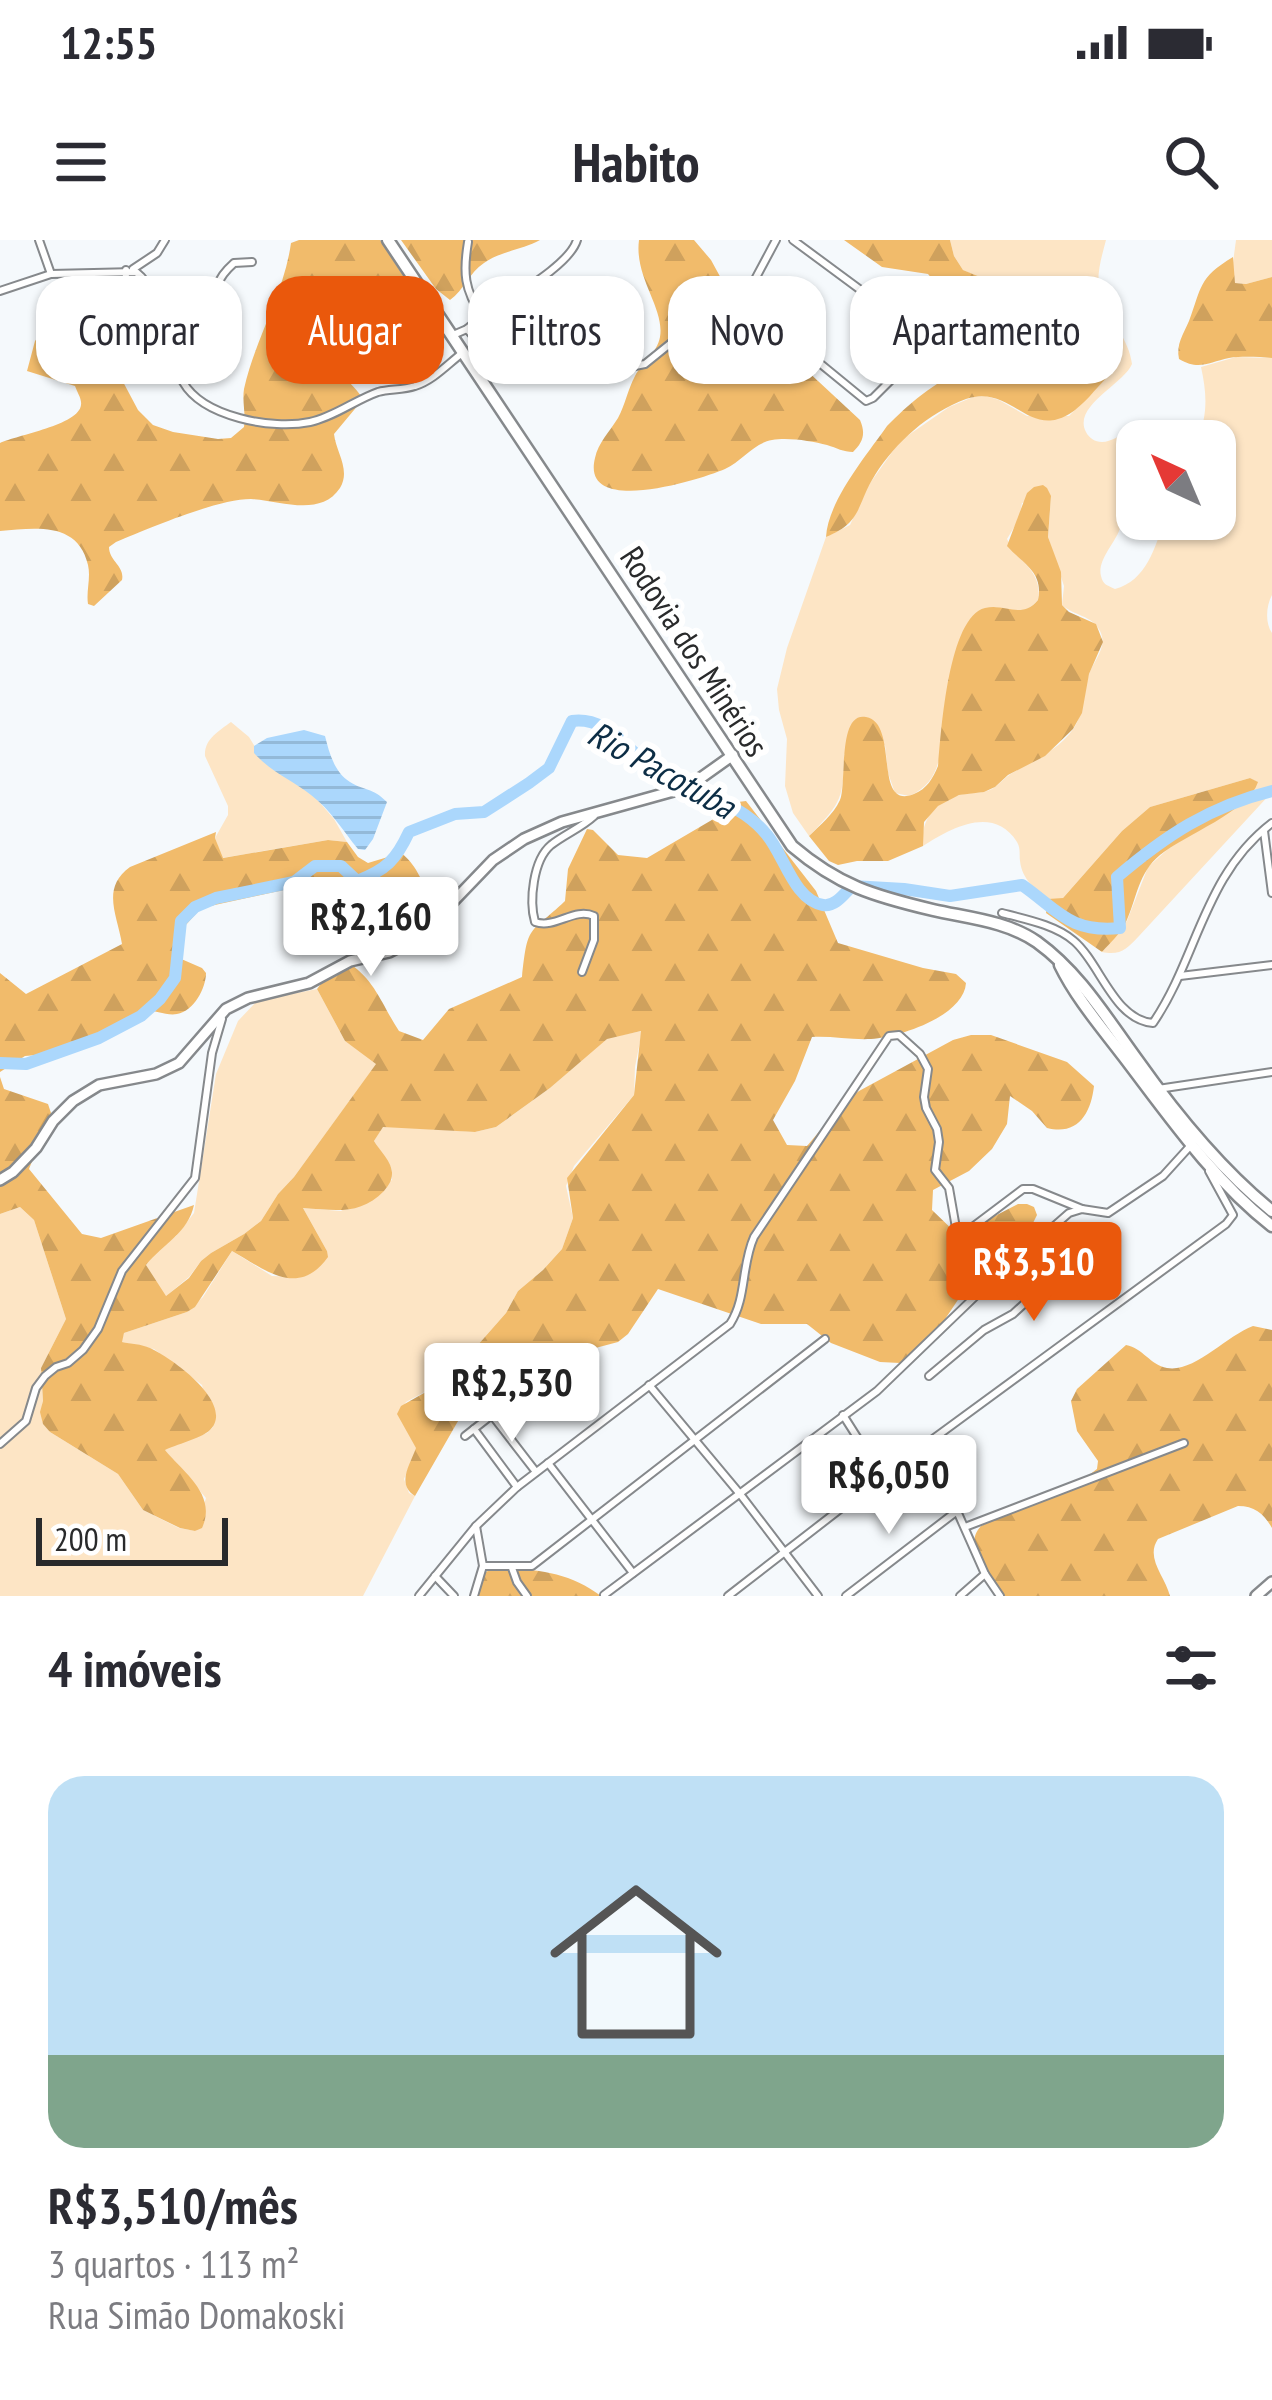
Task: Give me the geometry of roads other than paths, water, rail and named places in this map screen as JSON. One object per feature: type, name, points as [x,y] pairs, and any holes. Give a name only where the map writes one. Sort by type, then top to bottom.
[{"type":"main road","name":"Rodovia dos Minérios","points":[[388,240],[792,846],[820,870],[876,896],[986,920],[1035,940],[1073,971],[1158,1089],[1237,1183],[1272,1211]]},
{"type":"main road","name":"Rodovia dos Minérios","points":[[1059,962],[1099,1023],[1192,1144],[1272,1226]]},
{"type":"street","points":[[39,240],[51,274]]},
{"type":"street","points":[[128,271],[157,253],[165,240]]},
{"type":"street","points":[[543,276],[574,251],[577,240]]},
{"type":"street","points":[[757,276],[776,240]]},
{"type":"street","points":[[794,240],[850,282]]},
{"type":"street","points":[[468,242],[464,280],[468,290]]},
{"type":"street","points":[[222,276],[234,263],[252,262]]},
{"type":"street","points":[[128,271],[128,276]]},
{"type":"street","points":[[0,291],[51,274],[128,271],[140,276]]},
{"type":"street","points":[[453,335],[467,329],[488,353],[513,367],[566,363],[615,370],[645,364],[668,346]]},
{"type":"street","points":[[183,384],[201,404],[251,421],[313,422],[381,391],[421,385],[464,352]]},
{"type":"street","points":[[826,368],[866,401],[887,384]]},
{"type":"street","points":[[0,1180],[14,1172],[73,1101],[99,1085],[179,1063],[226,1009],[389,952],[414,939],[493,860],[524,839],[562,822],[688,787],[733,755]]},
{"type":"street","points":[[582,972],[593,940],[594,916],[580,912],[539,925],[532,912],[544,852],[596,813]]},
{"type":"street","points":[[1001,914],[1034,922],[1075,941],[1120,1002],[1147,1024],[1153,1023],[1180,976],[1206,908],[1228,872],[1272,823]]},
{"type":"street","points":[[1264,829],[1272,892]]},
{"type":"street","points":[[1180,976],[1272,965]]},
{"type":"street","points":[[0,1444],[26,1421],[36,1388],[45,1376],[83,1350],[98,1328],[122,1270],[195,1178],[212,1053],[226,1009]]},
{"type":"street","points":[[419,1596],[476,1526],[517,1486],[730,1324],[741,1304],[754,1237],[889,1036],[899,1035],[920,1054],[928,1069],[924,1097],[939,1142],[935,1170],[949,1188],[960,1233],[1023,1190],[1033,1189],[1108,1214],[1163,1176],[1192,1144]]},
{"type":"street","points":[[1158,1089],[1272,1072]]},
{"type":"street","points":[[728,1596],[1226,1224],[1233,1215],[1203,1157]]},
{"type":"street","points":[[604,1595],[877,1391],[987,1285],[1069,1213],[1082,1209]]},
{"type":"street","points":[[929,1376],[984,1330],[1013,1314],[1051,1279],[1028,1249]]},
{"type":"street","points":[[483,1566],[532,1566],[825,1339]]},
{"type":"street","points":[[649,1385],[818,1596]]},
{"type":"street","points":[[475,1393],[536,1472]]},
{"type":"street","points":[[465,1436],[515,1402]]},
{"type":"street","points":[[843,1415],[862,1445],[888,1472]]},
{"type":"street","points":[[474,1429],[517,1486]]},
{"type":"street","points":[[965,1527],[1184,1442]]},
{"type":"street","points":[[919,1451],[957,1511],[1000,1596]]},
{"type":"street","points":[[548,1463],[633,1573]]},
{"type":"street","points":[[846,1596],[957,1511]]},
{"type":"street","points":[[474,1596],[483,1566],[476,1526]]},
{"type":"street","points":[[512,1566],[527,1596]]},
{"type":"street","points":[[960,1596],[985,1574]]},
{"type":"street","points":[[435,1576],[454,1596]]},
{"type":"street","points":[[1256,1596],[1272,1582]]},
{"type":"water","points":[[304,730],[325,736],[344,778],[387,802],[365,850],[358,849],[318,801],[254,753],[254,746],[267,738]]},
{"type":"waterway","name":"Rio Pacotuba","points":[[0,1063],[26,1064],[99,1038],[141,1016],[175,978],[181,921],[195,907],[294,882],[315,866],[341,866],[357,881],[367,877],[389,863],[409,832],[455,814],[484,812],[549,768],[572,721],[597,724],[646,762],[747,816],[767,835],[804,895],[823,905],[835,902],[852,886],[950,896],[1022,885],[1076,923],[1120,928],[1117,877],[1189,824],[1272,791]]}]
